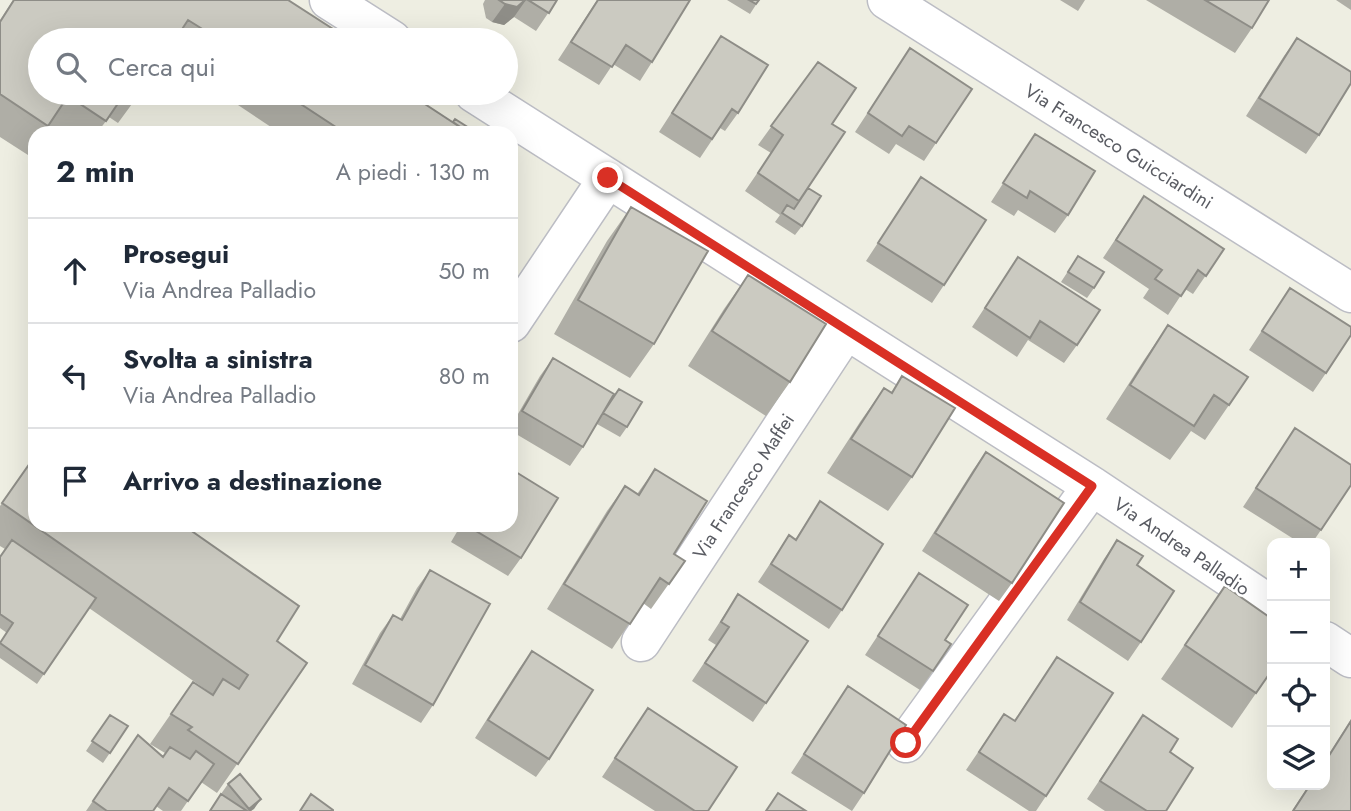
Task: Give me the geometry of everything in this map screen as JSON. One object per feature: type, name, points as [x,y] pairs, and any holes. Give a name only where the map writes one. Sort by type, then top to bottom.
[{"type":"street","points":[[329,0],[373,28]]},
{"type":"street","name":"Via Francesco Guicciardini","points":[[887,0],[1351,293]]},
{"type":"street","name":"Via Andrea Palladio","points":[[493,105],[1092,486],[1267,603]]},
{"type":"street","points":[[518,313],[608,178]]},
{"type":"street","name":"Via Francesco Maffei","points":[[641,642],[846,330]]},
{"type":"street","name":"Via Andrea Palladio","points":[[906,743],[1092,486]]},
{"type":"street","points":[[1330,644],[1351,659]]},
{"type":"building","points":[[14,0],[288,0],[331,28],[201,28],[188,20],[183,28],[28,28],[28,105],[62,105],[48,126],[0,94],[0,22]]},
{"type":"building","points":[[499,0],[525,0],[517,7]]},
{"type":"building","points":[[528,0],[557,0],[549,13]]},
{"type":"building","points":[[598,0],[690,0],[652,62],[626,45],[612,67],[571,42]]},
{"type":"building","points":[[1205,0],[1269,0],[1252,28]]},
{"type":"building","points":[[721,36],[768,65],[738,113],[732,109],[712,139],[672,113]]},
{"type":"building","points":[[1297,38],[1351,72],[1351,83],[1319,135],[1259,98]]},
{"type":"building","points":[[910,48],[972,89],[936,143],[909,126],[902,136],[868,113]]},
{"type":"building","points":[[818,62],[856,88],[832,124],[845,132],[799,201],[758,173],[783,135],[771,126]]},
{"type":"building","points":[[82,105],[117,105],[106,121]]},
{"type":"building","points":[[302,105],[426,105],[458,126],[334,126]]},
{"type":"building","points":[[455,119],[466,126],[459,126],[453,122]]},
{"type":"building","points":[[1035,134],[1095,171],[1068,215],[1030,191],[1027,198],[1003,183]]},
{"type":"building","points":[[921,177],[986,220],[944,285],[878,243]]},
{"type":"building","points":[[808,188],[821,196],[802,226],[782,213],[787,205],[794,209]]},
{"type":"building","points":[[1144,196],[1224,249],[1206,276],[1198,270],[1181,296],[1155,279],[1162,270],[1116,240]]},
{"type":"building","points":[[631,207],[708,251],[654,344],[578,300]]},
{"type":"building","points":[[1078,256],[1104,272],[1094,288],[1068,272]]},
{"type":"building","points":[[1018,257],[1100,310],[1077,345],[1040,321],[1030,338],[985,308]]},
{"type":"building","points":[[748,275],[826,324],[790,382],[712,331]]},
{"type":"building","points":[[1290,288],[1351,327],[1351,335],[1326,373],[1262,331]]},
{"type":"building","points":[[1168,325],[1248,377],[1229,405],[1214,395],[1194,426],[1130,385]]},
{"type":"building","points":[[553,358],[614,394],[583,447],[522,411]]},
{"type":"building","points":[[902,376],[955,408],[912,477],[851,439],[884,388],[892,393]]},
{"type":"building","points":[[619,389],[642,402],[627,427],[603,413]]},
{"type":"building","points":[[1295,428],[1351,465],[1351,485],[1321,530],[1256,488]]},
{"type":"building","points":[[986,452],[1064,503],[1012,583],[935,533]]},
{"type":"building","points":[[28,466],[28,521],[2,503]]},
{"type":"building","points":[[655,469],[707,501],[674,554],[685,561],[669,584],[660,578],[630,624],[564,584],[625,486],[639,495]]},
{"type":"building","points":[[518,473],[558,498],[521,558],[478,532],[518,532]]},
{"type":"building","points":[[820,501],[883,544],[842,610],[771,564],[789,535],[796,540]]},
{"type":"building","points":[[43,532],[193,532],[299,606],[277,641],[307,663],[238,764],[188,730],[192,727],[171,714],[193,682],[213,695],[223,679],[239,689],[248,675]]},
{"type":"building","points":[[12,540],[96,598],[44,674],[0,643],[13,623],[0,614],[0,557]]},
{"type":"building","points":[[1117,540],[1143,556],[1137,565],[1174,591],[1141,642],[1080,602]]},
{"type":"building","points":[[430,570],[490,604],[433,705],[365,665],[393,615],[402,620]]},
{"type":"building","points":[[919,573],[968,605],[945,640],[951,644],[933,671],[878,636]]},
{"type":"building","points":[[1225,586],[1267,615],[1267,677],[1256,693],[1185,645]]},
{"type":"building","points":[[738,594],[808,641],[766,703],[705,663],[729,627],[721,622]]},
{"type":"building","points":[[532,651],[593,690],[549,759],[488,720]]},
{"type":"building","points":[[1057,657],[1113,693],[1046,796],[979,752],[1004,714],[1015,721]]},
{"type":"building","points":[[848,686],[906,725],[864,793],[804,754]]},
{"type":"building","points":[[648,708],[737,767],[708,811],[695,811],[615,758]]},
{"type":"building","points":[[110,715],[128,726],[110,753],[92,741]]},
{"type":"building","points":[[1143,715],[1178,739],[1170,752],[1193,768],[1166,811],[1147,811],[1100,781]]},
{"type":"building","points":[[1351,721],[1351,811],[1293,811],[1307,790],[1330,790],[1330,754]]},
{"type":"building","points":[[138,735],[163,757],[170,747],[190,759],[196,751],[214,764],[188,801],[169,788],[153,811],[107,811],[93,801]]},
{"type":"building","points":[[240,774],[261,799],[249,809],[228,784]]},
{"type":"building","points":[[778,793],[806,811],[766,811]]},
{"type":"building","points":[[221,794],[247,811],[210,811]]},
{"type":"building","points":[[311,794],[333,810],[333,811],[300,811]]},
{"type":"route","points":[[608,178],[1092,486],[906,743]]}]
